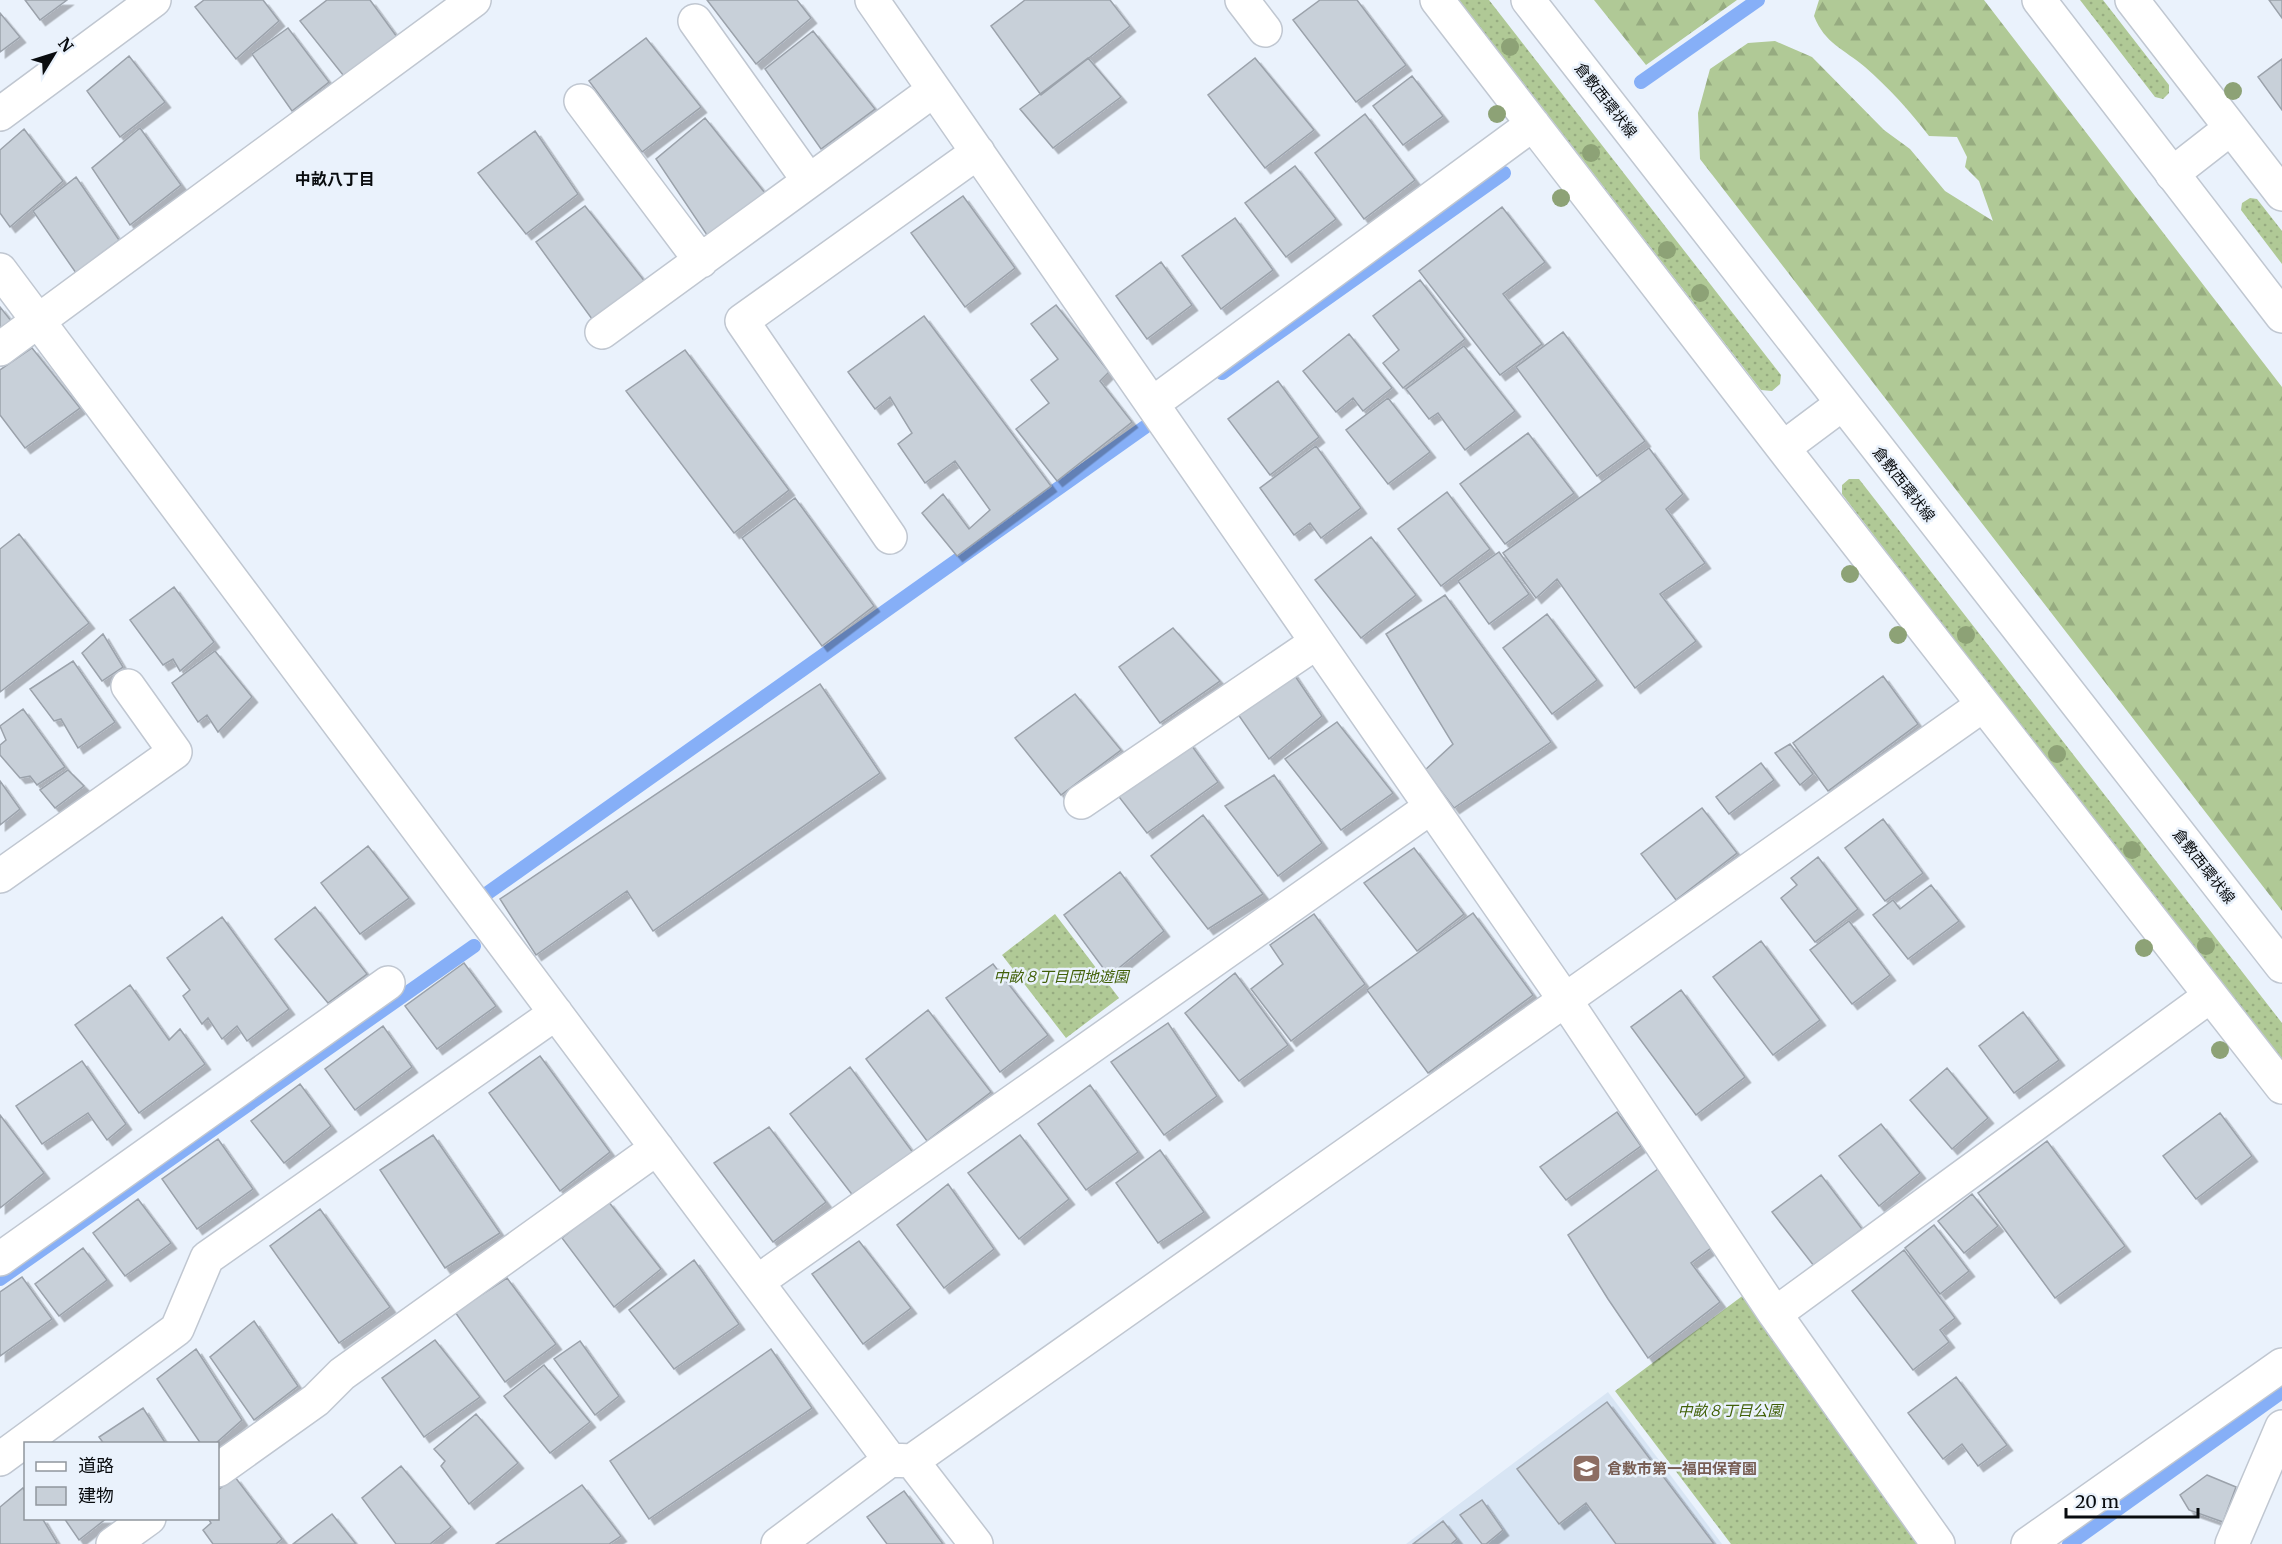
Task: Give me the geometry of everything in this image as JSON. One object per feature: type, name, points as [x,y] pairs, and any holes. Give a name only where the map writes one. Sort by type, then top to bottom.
[{"type":"street","points":[[0,114],[154,0]]},
{"type":"street","points":[[0,349],[474,0]]},
{"type":"street","points":[[872,0],[1565,1000],[1775,1314],[1938,1544]]},
{"type":"street","points":[[1242,0],[1265,30]]},
{"type":"street","points":[[1437,0],[2282,1088]]},
{"type":"street","name":"倉敷西環状線","points":[[1528,0],[2282,966]]},
{"type":"street","points":[[2039,0],[2282,316]]},
{"type":"street","points":[[2132,0],[2282,194]]},
{"type":"street","points":[[695,21],[810,181]]},
{"type":"street","points":[[602,333],[934,90]]},
{"type":"street","points":[[581,101],[701,261]]},
{"type":"street","points":[[1152,404],[1533,124]]},
{"type":"street","points":[[2172,174],[2231,129]]},
{"type":"street","points":[[890,537],[742,321],[978,152]]},
{"type":"street","points":[[0,270],[757,1282],[901,1461],[976,1544]]},
{"type":"street","points":[[1783,448],[1842,404]]},
{"type":"street","points":[[1081,802],[1317,642]]},
{"type":"street","points":[[0,876],[175,752],[128,686]]},
{"type":"street","points":[[778,1544],[1565,1000],[1983,705]]},
{"type":"street","points":[[757,1282],[1431,807]]},
{"type":"street","points":[[0,1258],[388,983]]},
{"type":"street","points":[[1775,1314],[2210,996]]},
{"type":"street","points":[[0,1459],[177,1329],[207,1258],[556,1013]]},
{"type":"street","points":[[219,1469],[316,1400],[342,1374],[657,1148]]},
{"type":"street","points":[[2028,1544],[2282,1365]]},
{"type":"street","points":[[2232,1544],[2282,1427]]},
{"type":"street","points":[[113,1544],[146,1520]]},
{"type":"shaded area","name":"倉敷市第一福田保育園","points":[[1608,1392],[1722,1544],[1406,1544]]},
{"type":"green space","points":[[1459,0],[1489,0],[1781,375],[1780,384],[1772,391],[1761,390]]},
{"type":"green space","points":[[1594,0],[1737,0],[1646,65]]},
{"type":"green space","points":[[1819,0],[1984,0],[2282,387],[2282,911],[1700,159],[1698,113],[1710,69],[1748,43],[1775,41],[1812,57],[1884,130],[1910,149],[1945,191],[1993,221],[1979,181],[1965,167],[1967,157],[1957,137],[1929,136],[1882,83],[1829,40],[1814,16]]},
{"type":"green space","points":[[2080,0],[2103,0],[2169,85],[2169,93],[2163,99],[2155,97]]},
{"type":"green space","points":[[2250,198],[2257,199],[2282,231],[2282,264],[2241,210],[2242,203]]},
{"type":"green space","points":[[1849,479],[1859,479],[2282,1023],[2282,1066],[1842,494],[1842,485]]},
{"type":"green space","name":"中畝８丁目団地遊園","points":[[1055,914],[1119,998],[1066,1038],[1002,955]]},
{"type":"green space","name":"中畝８丁目公園","points":[[1745,1294],[1926,1544],[1731,1544],[1615,1391]]},
{"type":"building","points":[[25,0],[67,0],[40,20]]},
{"type":"building","points":[[204,0],[263,0],[279,21],[236,59],[195,7]]},
{"type":"building","points":[[327,0],[370,0],[397,37],[347,80],[300,21]]},
{"type":"building","points":[[707,0],[797,0],[811,18],[756,64]]},
{"type":"building","points":[[1025,0],[1110,0],[1130,26],[1041,95],[991,26]]},
{"type":"building","points":[[1320,0],[1357,0],[1406,65],[1356,102],[1293,20]]},
{"type":"building","points":[[2269,0],[2282,0],[2282,18]]},
{"type":"building","points":[[0,13],[20,37],[0,52]]},
{"type":"building","points":[[288,28],[329,82],[292,111],[252,54]]},
{"type":"building","points":[[813,31],[875,109],[821,149],[765,69]]},
{"type":"building","points":[[646,38],[701,107],[642,152],[589,81]]},
{"type":"building","points":[[129,56],[165,102],[120,137],[87,91]]},
{"type":"building","points":[[1088,58],[1121,97],[1053,148],[1020,109]]},
{"type":"building","points":[[1255,58],[1314,130],[1265,168],[1208,95]]},
{"type":"building","points":[[2282,59],[2282,110],[2258,77]]},
{"type":"building","points":[[1412,76],[1443,116],[1403,145],[1373,106]]},
{"type":"building","points":[[1365,114],[1415,180],[1364,219],[1315,153]]},
{"type":"building","points":[[705,118],[765,193],[709,238],[656,159]]},
{"type":"building","points":[[140,128],[181,185],[130,225],[92,168]]},
{"type":"building","points":[[24,129],[63,181],[10,227],[0,213],[0,150]]},
{"type":"building","points":[[535,131],[578,194],[526,234],[478,173]]},
{"type":"building","points":[[1295,166],[1336,219],[1286,257],[1245,203]]},
{"type":"building","points":[[76,177],[119,240],[76,273],[33,211]]},
{"type":"building","points":[[963,196],[1015,268],[965,307],[911,233]]},
{"type":"building","points":[[585,206],[646,283],[592,319],[536,242]]},
{"type":"building","points":[[1502,207],[1545,262],[1503,294],[1542,344],[1500,375],[1419,271]]},
{"type":"building","points":[[1235,218],[1273,270],[1221,309],[1182,256]]},
{"type":"building","points":[[1161,262],[1192,305],[1147,339],[1116,296]]},
{"type":"building","points":[[1420,280],[1465,339],[1403,388],[1383,363],[1399,350],[1373,316]]},
{"type":"building","points":[[1056,305],[1109,372],[1100,381],[1132,422],[1057,481],[1016,429],[1049,403],[1031,380],[1058,359],[1031,324]]},
{"type":"building","points":[[0,307],[12,322],[0,331]]},
{"type":"building","points":[[924,316],[1051,486],[957,556],[922,513],[943,494],[969,529],[990,510],[955,461],[925,483],[898,444],[912,433],[890,397],[875,409],[848,372]]},
{"type":"building","points":[[1563,332],[1645,441],[1597,476],[1516,367]]},
{"type":"building","points":[[1349,334],[1392,388],[1363,411],[1353,398],[1336,412],[1303,371]]},
{"type":"building","points":[[1464,346],[1515,411],[1465,450],[1438,413],[1429,419],[1406,389]]},
{"type":"building","points":[[32,348],[80,408],[25,448],[0,415],[0,370]]},
{"type":"building","points":[[685,350],[789,490],[734,533],[626,391]]},
{"type":"building","points":[[1278,381],[1319,437],[1270,475],[1228,419]]},
{"type":"building","points":[[1388,398],[1430,452],[1388,484],[1346,430]]},
{"type":"building","points":[[1528,433],[1574,493],[1505,544],[1460,484]]},
{"type":"building","points":[[1316,446],[1361,508],[1321,538],[1310,523],[1294,535],[1260,488]]},
{"type":"building","points":[[1649,448],[1683,494],[1666,509],[1705,563],[1660,594],[1696,641],[1635,688],[1557,579],[1536,598],[1503,553]]},
{"type":"building","points":[[1447,492],[1490,549],[1441,586],[1398,529]]},
{"type":"building","points":[[795,498],[874,606],[822,646],[742,538]]},
{"type":"building","points":[[19,534],[89,623],[0,692],[0,549]]},
{"type":"building","points":[[1371,537],[1416,595],[1361,638],[1315,580]]},
{"type":"building","points":[[1499,552],[1529,594],[1489,624],[1458,581]]},
{"type":"building","points":[[174,587],[214,642],[180,671],[173,659],[163,665],[130,620]]},
{"type":"building","points":[[1445,595],[1551,742],[1454,808],[1425,770],[1453,744],[1386,634]]},
{"type":"building","points":[[1547,614],[1597,680],[1552,714],[1503,648]]},
{"type":"building","points":[[1173,628],[1220,681],[1160,723],[1119,667]]},
{"type":"building","points":[[103,634],[123,667],[102,681],[82,653]]},
{"type":"building","points":[[215,651],[252,697],[218,732],[207,715],[198,722],[172,683]]},
{"type":"building","points":[[73,661],[115,722],[78,748],[61,719],[54,721],[30,689]]},
{"type":"building","points":[[1291,670],[1322,716],[1269,759],[1235,710]]},
{"type":"building","points":[[1883,676],[1918,724],[1828,791],[1793,743]]},
{"type":"building","points":[[820,684],[880,773],[653,931],[627,891],[536,955],[500,899]]},
{"type":"building","points":[[1075,694],[1121,750],[1061,795],[1015,738]]},
{"type":"building","points":[[23,709],[65,767],[37,785],[30,776],[20,778],[0,755],[0,745],[6,740],[0,726]]},
{"type":"building","points":[[1337,722],[1393,793],[1341,830],[1285,759]]},
{"type":"building","points":[[1189,742],[1218,782],[1147,833],[1116,793]]},
{"type":"building","points":[[1790,744],[1813,774],[1800,785],[1775,753]]},
{"type":"building","points":[[1761,763],[1774,780],[1729,814],[1716,797]]},
{"type":"building","points":[[68,770],[84,786],[55,808],[40,790]]},
{"type":"building","points":[[1274,775],[1322,843],[1278,876],[1225,806]]},
{"type":"building","points":[[0,781],[20,809],[0,825]]},
{"type":"building","points":[[1702,808],[1737,853],[1676,900],[1641,854]]},
{"type":"building","points":[[1203,815],[1263,894],[1208,929],[1151,856]]},
{"type":"building","points":[[1883,819],[1923,873],[1885,901],[1845,848]]},
{"type":"building","points":[[368,846],[409,898],[360,934],[321,883]]},
{"type":"building","points":[[1414,848],[1464,914],[1417,951],[1364,883]]},
{"type":"building","points":[[1818,857],[1858,909],[1815,942],[1781,898],[1797,885],[1791,878]]},
{"type":"building","points":[[1120,872],[1164,931],[1109,976],[1064,915]]},
{"type":"building","points":[[1931,885],[1959,921],[1908,959],[1873,915],[1893,900],[1900,909]]},
{"type":"building","points":[[315,907],[367,974],[328,1003],[275,939]]},
{"type":"building","points":[[1473,913],[1533,995],[1428,1073],[1367,990]]},
{"type":"building","points":[[1314,914],[1365,984],[1291,1041],[1251,989],[1283,964],[1270,945]]},
{"type":"building","points":[[222,917],[289,1009],[247,1041],[237,1026],[222,1039],[208,1018],[202,1024],[183,996],[190,990],[167,958]]},
{"type":"building","points":[[1849,921],[1890,975],[1852,1004],[1810,950]]},
{"type":"building","points":[[1761,941],[1820,1020],[1773,1055],[1713,977]]},
{"type":"building","points":[[464,963],[496,1006],[437,1049],[405,1006]]},
{"type":"building","points":[[993,964],[1048,1035],[1000,1072],[946,998]]},
{"type":"building","points":[[1235,973],[1288,1045],[1239,1081],[1185,1013]]},
{"type":"building","points":[[130,985],[169,1040],[180,1029],[205,1064],[139,1113],[75,1025]]},
{"type":"building","points":[[1681,990],[1745,1077],[1696,1115],[1631,1027]]},
{"type":"building","points":[[928,1010],[991,1092],[927,1141],[866,1059]]},
{"type":"building","points":[[2023,1012],[2059,1060],[2014,1093],[1979,1046]]},
{"type":"building","points":[[1168,1023],[1217,1096],[1164,1135],[1111,1062]]},
{"type":"building","points":[[383,1026],[412,1067],[355,1110],[325,1069]]},
{"type":"building","points":[[540,1056],[610,1152],[560,1191],[489,1093]]},
{"type":"building","points":[[82,1061],[126,1124],[107,1140],[88,1113],[42,1144],[16,1106]]},
{"type":"building","points":[[850,1067],[914,1154],[854,1197],[790,1114]]},
{"type":"building","points":[[1947,1068],[1988,1118],[1952,1149],[1910,1100]]},
{"type":"building","points":[[300,1084],[331,1126],[284,1163],[251,1121]]},
{"type":"building","points":[[1090,1085],[1138,1152],[1086,1190],[1038,1124]]},
{"type":"building","points":[[1617,1112],[1641,1146],[1566,1200],[1540,1167]]},
{"type":"building","points":[[2220,1113],[2252,1156],[2196,1199],[2163,1156]]},
{"type":"building","points":[[0,1115],[44,1173],[0,1208]]},
{"type":"building","points":[[1881,1124],[1920,1173],[1879,1206],[1839,1156]]},
{"type":"building","points":[[769,1127],[826,1202],[773,1242],[714,1163]]},
{"type":"building","points":[[433,1135],[500,1233],[445,1268],[380,1170]]},
{"type":"building","points":[[1020,1135],[1069,1199],[1019,1239],[968,1173]]},
{"type":"building","points":[[218,1139],[253,1189],[197,1229],[162,1179]]},
{"type":"building","points":[[2047,1141],[2125,1246],[2055,1298],[1978,1193]]},
{"type":"building","points":[[1160,1150],[1204,1212],[1158,1243],[1116,1183]]},
{"type":"building","points":[[1658,1169],[1715,1245],[1691,1263],[1720,1302],[1648,1358],[1568,1235]]},
{"type":"building","points":[[1821,1175],[1862,1229],[1814,1266],[1772,1212]]},
{"type":"building","points":[[948,1184],[994,1249],[944,1288],[897,1225]]},
{"type":"building","points":[[1972,1194],[1998,1226],[1964,1253],[1938,1221]]},
{"type":"building","points":[[138,1199],[171,1243],[125,1276],[93,1233]]},
{"type":"building","points":[[608,1201],[661,1269],[614,1307],[562,1238]]},
{"type":"building","points":[[320,1209],[390,1307],[339,1343],[270,1246]]},
{"type":"building","points":[[1934,1225],[1969,1271],[1940,1294],[1905,1248]]},
{"type":"building","points":[[859,1241],[911,1308],[863,1344],[812,1274]]},
{"type":"building","points":[[83,1248],[107,1280],[59,1316],[35,1284]]},
{"type":"building","points":[[1904,1250],[1955,1318],[1940,1330],[1949,1342],[1913,1370],[1852,1291]]},
{"type":"building","points":[[694,1260],[739,1324],[674,1369],[629,1310]]},
{"type":"building","points":[[22,1277],[52,1319],[0,1356],[0,1292]]},
{"type":"building","points":[[507,1278],[556,1344],[505,1382],[455,1312]]},
{"type":"building","points":[[254,1321],[298,1386],[254,1420],[210,1357]]},
{"type":"building","points":[[435,1340],[480,1397],[424,1437],[382,1378]]},
{"type":"building","points":[[580,1341],[619,1396],[595,1415],[554,1359]]},
{"type":"building","points":[[196,1349],[242,1420],[217,1442],[200,1442],[157,1379]]},
{"type":"building","points":[[771,1349],[812,1408],[649,1519],[610,1461]]},
{"type":"building","points":[[544,1365],[590,1422],[550,1453],[504,1396]]},
{"type":"building","points":[[1956,1377],[2007,1445],[1978,1466],[1962,1444],[1943,1459],[1908,1413]]},
{"type":"building","points":[[1607,1402],[1714,1544],[1616,1544],[1586,1503],[1559,1524],[1517,1469]]},
{"type":"building","points":[[143,1408],[165,1442],[103,1442],[99,1437]]},
{"type":"building","points":[[476,1414],[518,1463],[469,1504],[441,1466],[445,1461],[434,1449]]},
{"type":"building","points":[[401,1466],[451,1527],[430,1544],[396,1544],[362,1498]]},
{"type":"building","points":[[2207,1475],[2236,1487],[2223,1522],[2189,1510],[2180,1495]]},
{"type":"building","points":[[235,1477],[282,1539],[276,1544],[213,1544],[203,1530],[211,1523],[209,1520],[219,1520],[219,1489]]},
{"type":"building","points":[[582,1485],[621,1536],[609,1544],[496,1544]]},
{"type":"building","points":[[23,1488],[24,1520],[43,1520],[57,1543],[0,1544],[0,1507]]},
{"type":"building","points":[[904,1491],[943,1544],[887,1544],[867,1517]]},
{"type":"building","points":[[1482,1500],[1503,1530],[1486,1544],[1482,1544],[1460,1515]]},
{"type":"building","points":[[332,1514],[356,1544],[293,1544]]},
{"type":"building","points":[[65,1520],[104,1520],[79,1540]]},
{"type":"building","points":[[1443,1521],[1457,1539],[1451,1544],[1413,1544]]},
{"type":"waterway","points":[[1641,82],[1758,0]]},
{"type":"waterway","points":[[1222,373],[1504,173]]},
{"type":"waterway","points":[[482,897],[1145,427]]},
{"type":"waterway","points":[[0,1279],[474,946]]},
{"type":"waterway","points":[[2069,1544],[2282,1392]]},
{"type":"place","name":"倉敷市第一福田保育園","points":[[1586,1468]]},
{"type":"district","name":"中畝八丁目","points":[[335,179]]}]
